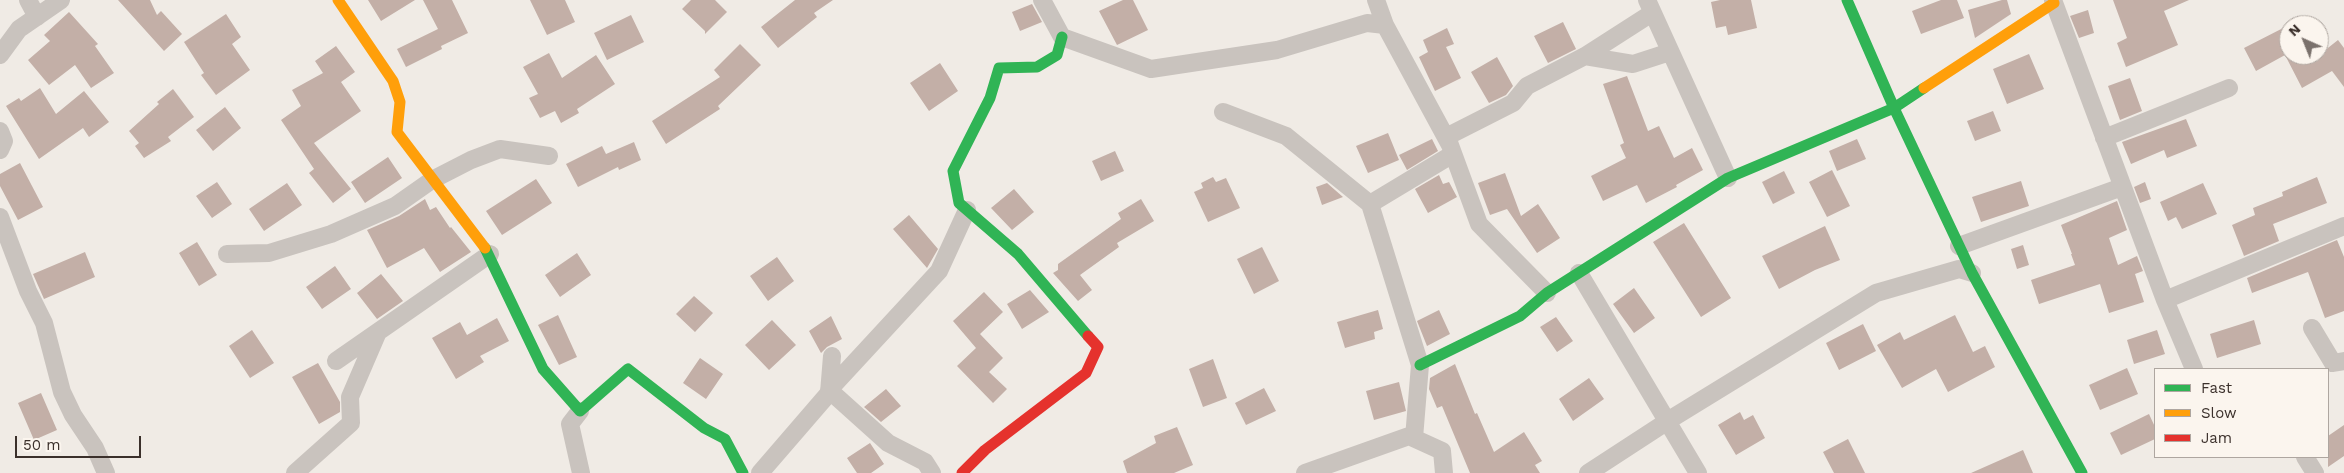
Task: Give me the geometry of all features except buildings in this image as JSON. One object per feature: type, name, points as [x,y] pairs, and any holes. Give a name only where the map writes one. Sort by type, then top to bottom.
[{"type":"street","points":[[28,0],[37,17]]},
{"type":"street","points":[[0,55],[19,29],[61,0]]},
{"type":"street","points":[[338,0],[393,81],[400,102],[397,132],[490,254],[500,282],[543,369],[580,411]]},
{"type":"street","points":[[1042,0],[1062,37],[1151,69],[1277,50],[1367,23],[1385,25]]},
{"type":"street","points":[[1376,0],[1385,25],[1446,137],[1479,224],[1547,293]]},
{"type":"street","points":[[1847,0],[1894,108],[1972,273],[2081,473]]},
{"type":"street","points":[[1420,365],[1520,316],[1547,293],[1728,178],[1894,108],[2053,1],[2165,300],[2194,368]]},
{"type":"street","points":[[1446,137],[1513,103],[1527,86],[1585,56],[1650,7],[1728,178]]},
{"type":"street","points":[[962,473],[985,450],[1086,373],[1098,347],[1018,254],[959,203],[953,171],[990,98],[999,68],[1036,67],[1057,54],[1062,37]]},
{"type":"street","points":[[1585,56],[1633,64],[1670,52]]},
{"type":"street","points":[[2104,138],[2229,88]]},
{"type":"street","points":[[1223,112],[1286,136],[1370,204],[1420,365],[1414,438]]},
{"type":"street","points":[[0,131],[4,141],[0,150]]},
{"type":"street","points":[[227,254],[269,253],[331,234],[395,206],[432,180],[471,160],[500,149],[549,156]]},
{"type":"street","points":[[1370,204],[1453,154]]},
{"type":"street","points":[[1959,246],[2122,187]]},
{"type":"street","points":[[760,473],[829,390],[939,271],[967,210]]},
{"type":"street","points":[[0,217],[28,291],[44,323],[62,392],[73,416],[95,448],[106,473]]},
{"type":"street","points":[[2165,300],[2344,226]]},
{"type":"street","points":[[336,361],[490,254]]},
{"type":"street","points":[[1588,473],[1667,421],[1876,293],[1959,269],[1972,273]]},
{"type":"street","points":[[1579,272],[1698,473]]},
{"type":"street","points":[[2312,328],[2333,363],[2344,361]]},
{"type":"street","points":[[295,473],[351,423],[350,397],[378,332]]},
{"type":"street","points":[[829,390],[832,356]]},
{"type":"street","points":[[581,473],[570,424],[580,411],[628,369],[704,428],[724,439],[743,473]]},
{"type":"street","points":[[829,390],[888,443],[925,462],[932,473]]},
{"type":"street","points":[[1305,473],[1409,436],[1442,451],[1444,473]]},
{"type":"street","points":[[2307,458],[2315,473]]},
{"type":"traffic: fast","points":[[1847,0],[1894,108],[1972,273],[2082,473]]},
{"type":"traffic: fast","points":[[1062,37],[1057,55],[1037,67],[999,68],[990,98],[953,171],[959,203],[1018,254],[1088,336]]},
{"type":"traffic: fast","points":[[1420,365],[1520,316],[1547,293],[1728,178],[1894,108],[1924,88]]},
{"type":"traffic: fast","points":[[485,248],[543,369],[580,411],[628,369],[704,428],[725,439],[743,473]]},
{"type":"traffic: slow","points":[[338,0],[393,81],[400,102],[397,132],[485,248]]},
{"type":"traffic: slow","points":[[1924,88],[2054,3]]},
{"type":"traffic: jam","points":[[962,473],[985,450],[1086,373],[1098,347],[1088,336]]}]
